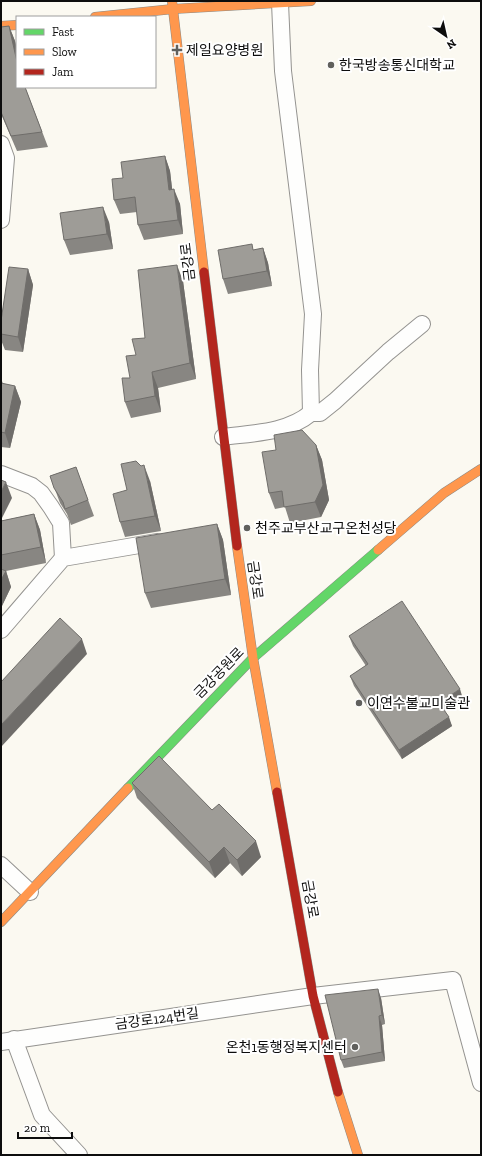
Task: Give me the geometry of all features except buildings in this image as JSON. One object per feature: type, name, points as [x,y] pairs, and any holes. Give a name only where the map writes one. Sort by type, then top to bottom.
[{"type":"street","points":[[101,16],[172,5],[311,1]]},
{"type":"street","points":[[280,3],[283,71],[313,314],[310,389],[311,413]]},
{"type":"street","name":"금강로","points":[[172,5],[223,437],[226,530],[253,658],[313,996],[333,1074],[358,1155]]},
{"type":"street","points":[[1,26],[16,25]]},
{"type":"street","points":[[1,144],[6,158],[1,220]]},
{"type":"street","points":[[223,437],[278,429],[300,422],[311,413],[320,413],[388,352],[422,324]]},
{"type":"street","name":"금강공원로","points":[[1,922],[253,658],[444,493],[481,469]]},
{"type":"street","points":[[1,474],[32,486],[41,493],[61,523],[63,558]]},
{"type":"street","points":[[1,630],[63,558],[172,539]]},
{"type":"street","points":[[1,865],[30,892]]},
{"type":"street","name":"금강로124번길","points":[[8,1040],[313,996],[453,980],[481,1083]]},
{"type":"street","points":[[8,1040],[42,1115],[79,1155]]},
{"type":"traffic: fast","points":[[128,788],[253,658],[378,550]]},
{"type":"traffic: slow","points":[[172,1],[204,272]]},
{"type":"traffic: slow","points":[[105,16],[173,9],[311,1]]},
{"type":"traffic: slow","points":[[1,26],[16,25]]},
{"type":"traffic: slow","points":[[378,550],[444,493],[481,469]]},
{"type":"traffic: slow","points":[[237,546],[253,658],[277,792]]},
{"type":"traffic: slow","points":[[1,922],[128,788]]},
{"type":"traffic: slow","points":[[338,1092],[358,1155]]},
{"type":"traffic: jam","points":[[204,272],[237,546]]},
{"type":"traffic: jam","points":[[277,792],[313,996],[338,1092]]},
{"type":"place","name":"제일요양병원","points":[[177,50]]},
{"type":"place","name":"한국방송통신대학교","points":[[331,65]]},
{"type":"place","name":"천주교부산교구온천성당","points":[[247,528]]},
{"type":"place","name":"이연수불교미술관","points":[[359,703]]},
{"type":"place","name":"온천1동행정복지센터","points":[[355,1047]]}]
